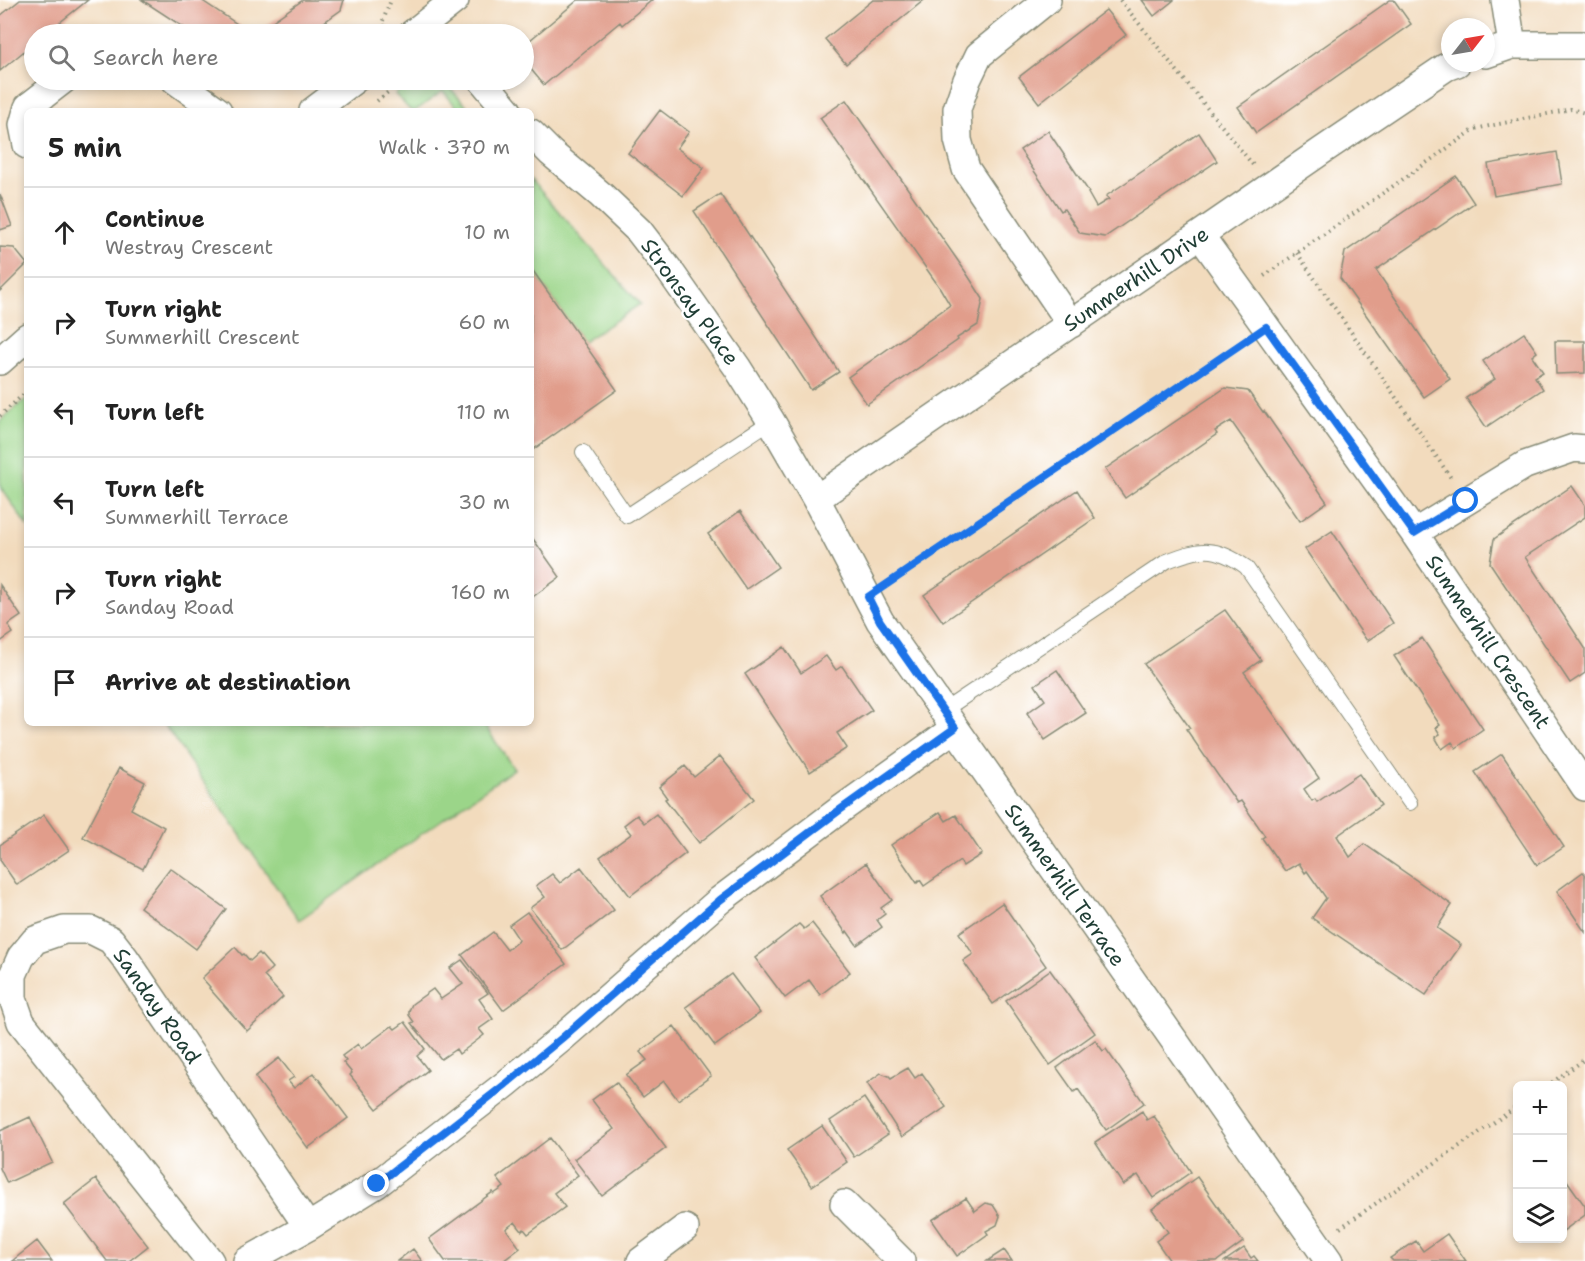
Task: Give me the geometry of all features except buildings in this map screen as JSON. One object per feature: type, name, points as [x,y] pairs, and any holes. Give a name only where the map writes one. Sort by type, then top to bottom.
[{"type":"street","points":[[428,22],[456,0]]},
{"type":"street","points":[[1047,0],[979,55],[966,80],[957,109],[958,140],[966,169],[1071,324]]},
{"type":"street","points":[[1505,0],[1512,45]]},
{"type":"street","points":[[1495,51],[1512,45],[1585,45]]},
{"type":"street","name":"Summerhill Drive","points":[[816,499],[1441,70]]},
{"type":"street","points":[[28,108],[50,90]]},
{"type":"street","points":[[189,90],[214,108]]},
{"type":"street","points":[[317,108],[341,90]]},
{"type":"street","points":[[490,90],[505,108]]},
{"type":"street","name":"Stronsay Place","points":[[534,136],[639,231],[737,367],[816,499]]},
{"type":"street","name":"Summerhill Crescent","points":[[1200,235],[1414,533],[1585,787]]},
{"type":"street","points":[[0,361],[24,340]]},
{"type":"street","points":[[1414,533],[1525,465],[1574,448],[1585,449]]},
{"type":"street","name":"Summerhill Terrace","points":[[816,499],[880,621],[1324,1254]]},
{"type":"street","points":[[247,1261],[308,1227],[377,1184],[432,1142],[562,1038],[720,900],[837,812],[949,719]]},
{"type":"street","name":"Sanday Road","points":[[210,1261],[21,1023],[13,999],[13,975],[21,957],[35,940],[64,930],[91,930],[111,940],[308,1227]]},
{"type":"street","points":[[844,1204],[901,1261]]},
{"type":"street","points":[[641,1261],[685,1228]]},
{"type":"lane","points":[[583,452],[627,516],[771,421]]},
{"type":"lane","points":[[949,719],[1167,561],[1192,552],[1209,550],[1231,556],[1246,567],[1410,803]]},
{"type":"path","points":[[1120,0],[1270,186]]},
{"type":"path","points":[[372,105],[391,90]]},
{"type":"path","points":[[1241,292],[1475,129],[1571,109],[1585,113]]},
{"type":"path","points":[[1297,253],[1466,501]]},
{"type":"path","points":[[868,597],[1266,327]]},
{"type":"path","points":[[0,416],[24,394]]},
{"type":"path","points":[[1554,1081],[1585,1059]]},
{"type":"path","points":[[1324,1254],[1343,1226],[1513,1109]]},
{"type":"green space","points":[[400,90],[452,90],[468,108],[457,108],[443,91],[419,108],[408,108],[395,94]]},
{"type":"green space","points":[[534,183],[640,304],[583,342],[534,272]]},
{"type":"green space","points":[[24,401],[24,522],[0,486],[0,421]]},
{"type":"green space","points":[[165,726],[485,726],[514,769],[299,920]]},
{"type":"route","points":[[377,1184],[562,1038],[720,900],[837,812],[955,728],[880,621],[868,597],[1266,327],[1414,533],[1466,501]]}]
